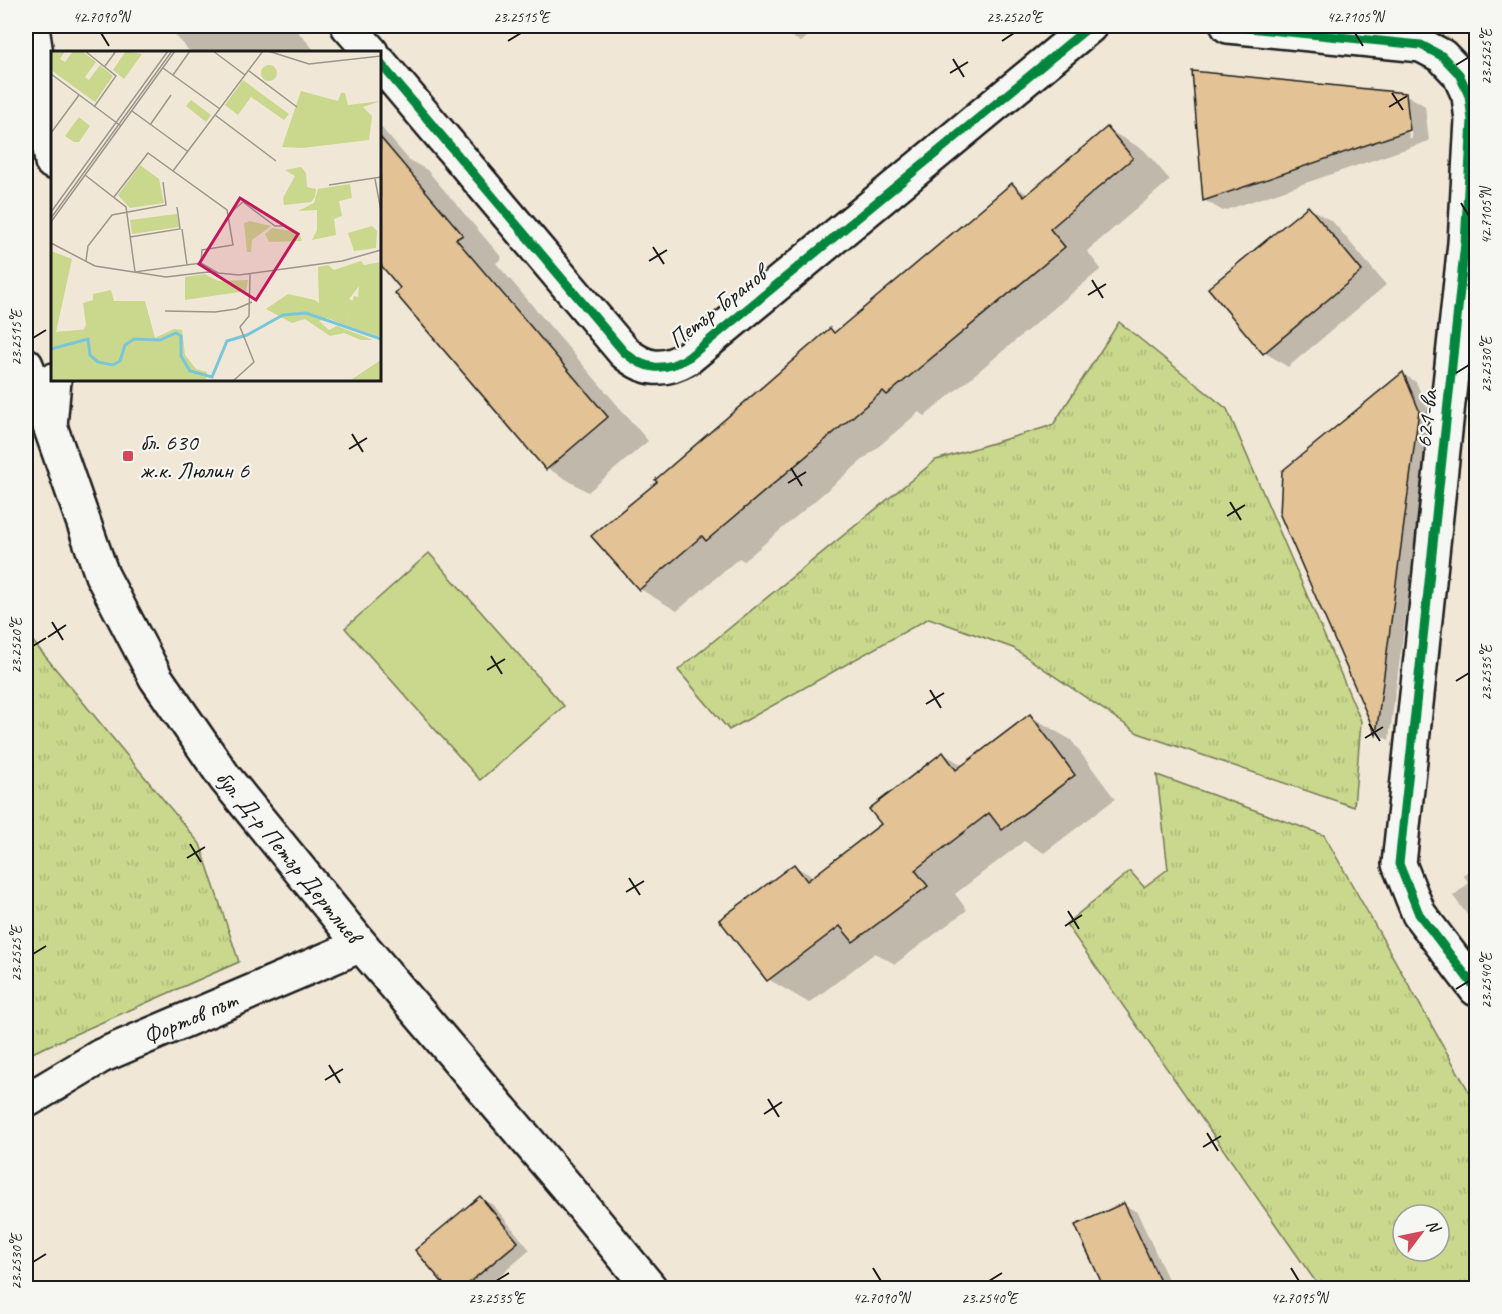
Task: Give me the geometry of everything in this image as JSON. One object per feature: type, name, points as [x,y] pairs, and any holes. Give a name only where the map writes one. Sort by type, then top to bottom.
[{"type":"street","points":[[348,26],[370,51]]},
{"type":"street","name":"Петър Горанов","points":[[381,64],[624,352],[635,361],[663,368],[689,357],[1090,26]]},
{"type":"street","name":"621-ва","points":[[1228,26],[1421,45],[1442,57],[1459,74],[1469,96],[1472,120],[1465,243],[1399,864],[1419,914],[1476,989]]},
{"type":"street","points":[[34,28],[51,155]]},
{"type":"street","name":"бул. Д-р Петър Дертлиев","points":[[26,365],[51,426],[102,575],[156,678],[225,778],[361,945],[650,1288]]},
{"type":"street","points":[[51,426],[54,381]]},
{"type":"street","name":"Фортов път","points":[[26,1101],[101,1056],[361,945]]},
{"type":"green space","points":[[1119,322],[1227,409],[1361,721],[1354,807],[1138,733],[1013,648],[929,618],[729,730],[678,670],[936,460],[1053,425]]},
{"type":"green space","points":[[429,553],[564,706],[480,780],[345,628]]},
{"type":"green space","points":[[26,633],[200,844],[239,962],[32,1053],[26,1046]]},
{"type":"green space","points":[[1157,775],[1324,835],[1472,1097],[1476,1113],[1476,1288],[1320,1288],[1066,924],[1130,871],[1144,887],[1168,869]]},
{"type":"building","points":[[1192,71],[1406,93],[1410,130],[1203,201]]},
{"type":"building","points":[[1107,127],[1133,158],[1050,229],[1065,247],[887,395],[883,391],[706,541],[702,536],[639,590],[591,536],[657,482],[655,480],[830,328],[834,333],[1012,183],[1024,197]]},
{"type":"building","points":[[381,138],[463,235],[456,239],[608,417],[546,470],[395,293],[400,288],[381,265]]},
{"type":"building","points":[[1308,206],[1362,271],[1263,354],[1208,288]]},
{"type":"building","points":[[1403,372],[1419,410],[1376,735],[1280,515],[1282,471]]},
{"type":"building","points":[[1030,714],[1075,775],[1002,830],[989,813],[915,870],[928,886],[853,942],[840,926],[767,981],[719,920],[794,864],[807,881],[881,824],[869,809],[943,752],[956,770]]},
{"type":"building","points":[[480,1196],[518,1242],[463,1288],[447,1288],[415,1250]]},
{"type":"building","points":[[1124,1203],[1163,1288],[1104,1288],[1075,1225]]},
{"type":"cycle path","points":[[381,64],[624,352],[640,363],[663,367],[689,357],[1090,26]]},
{"type":"cycle path","points":[[1228,26],[1421,45],[1442,56],[1459,74],[1469,96],[1472,120],[1465,243],[1399,864],[1419,914],[1476,989]]},
{"type":"place","name":"бл. 630 ж.к. Люлин 6","points":[[128,456]]}]
